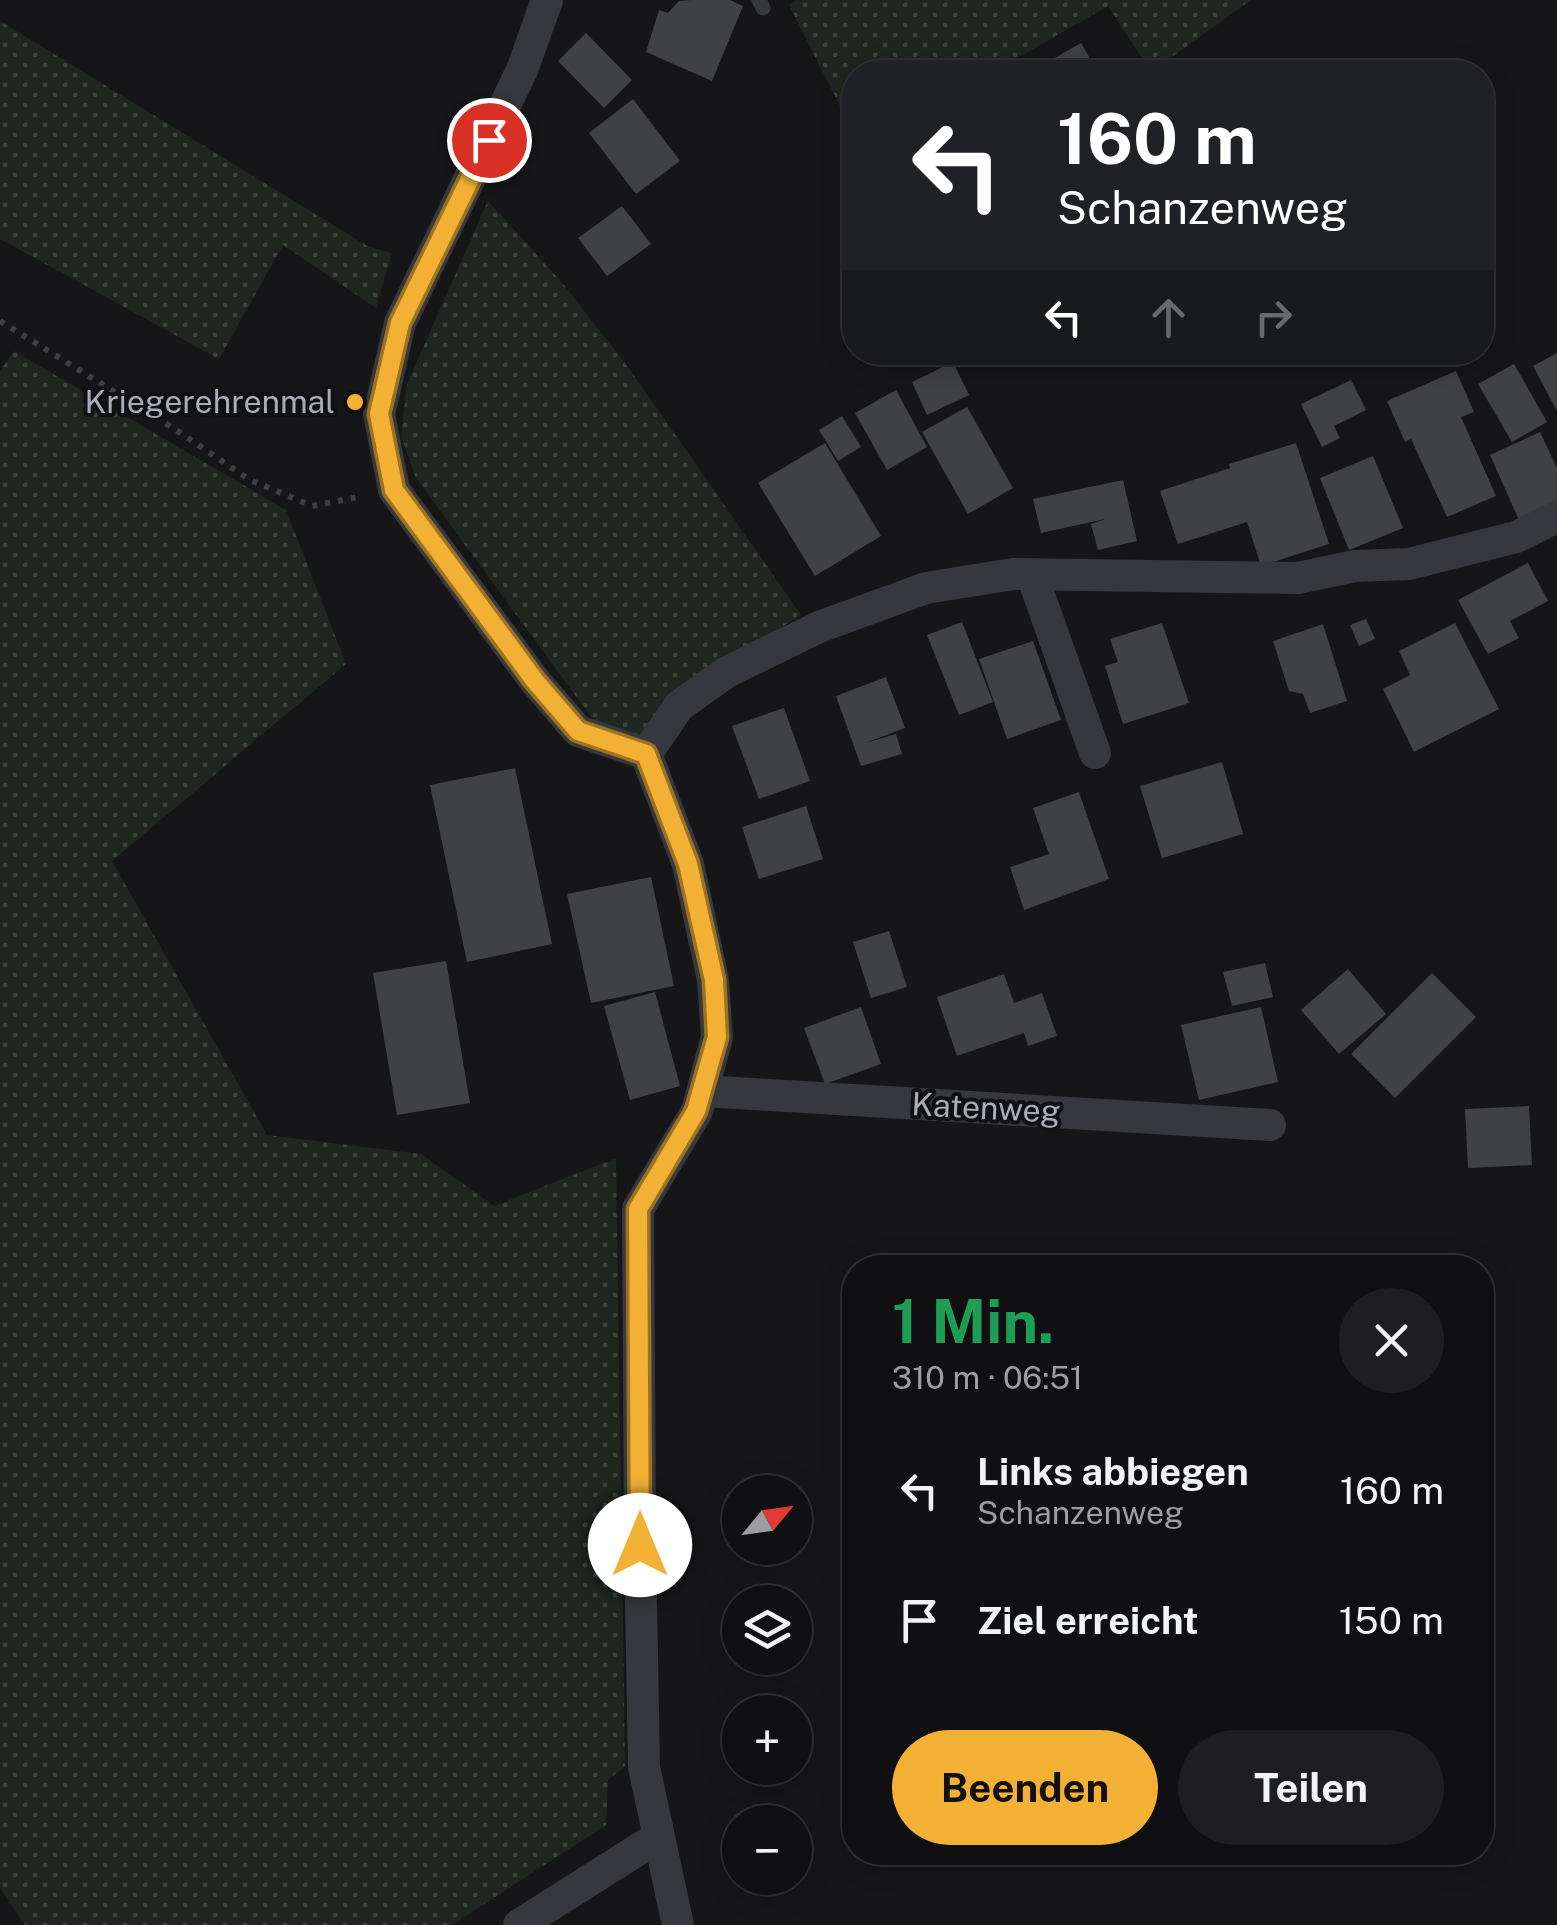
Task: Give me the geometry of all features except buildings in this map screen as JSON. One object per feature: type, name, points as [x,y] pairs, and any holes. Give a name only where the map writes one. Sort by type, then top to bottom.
[{"type":"street","points":[[547,0],[522,70],[400,323],[379,414],[394,490],[535,681],[578,731],[646,754]]},
{"type":"street","points":[[646,754],[678,706],[727,672],[819,627],[926,588],[1012,574],[1298,578],[1356,566],[1409,564],[1516,537],[1557,517]]},
{"type":"street","points":[[1032,575],[1095,753]]},
{"type":"street","points":[[646,754],[688,864],[714,980],[717,1037],[696,1111],[638,1209],[644,1767],[678,1925]]},
{"type":"street","name":"Katenweg","points":[[702,1092],[1270,1124]]},
{"type":"street","points":[[519,1925],[658,1836]]},
{"type":"path","points":[[0,322],[250,480],[312,506],[394,490]]},
{"type":"shaded area","points":[[796,0],[1251,0],[1168,60],[1143,60],[1108,6],[1014,60],[842,60],[842,110],[789,5]]},
{"type":"shaded area","points":[[0,21],[369,247],[392,253],[376,308],[283,245],[219,359],[0,239]]},
{"type":"shaded area","points":[[488,201],[564,285],[628,367],[801,615],[662,701],[649,738],[594,721],[416,478],[401,436],[407,384]]},
{"type":"shaded area","points":[[14,351],[286,510],[346,664],[112,861],[267,1135],[421,1154],[494,1206],[616,1158],[625,1766],[608,1780],[606,1825],[452,1925],[25,1925],[0,1888],[0,371]]},
{"type":"place","name":"Kriegerehrenmal","points":[[355,402]]},
{"type":"route","points":[[489,140],[400,323],[379,414],[394,490],[535,681],[578,731],[646,754],[688,864],[714,980],[717,1037],[696,1111],[638,1209],[640,1545]]}]
